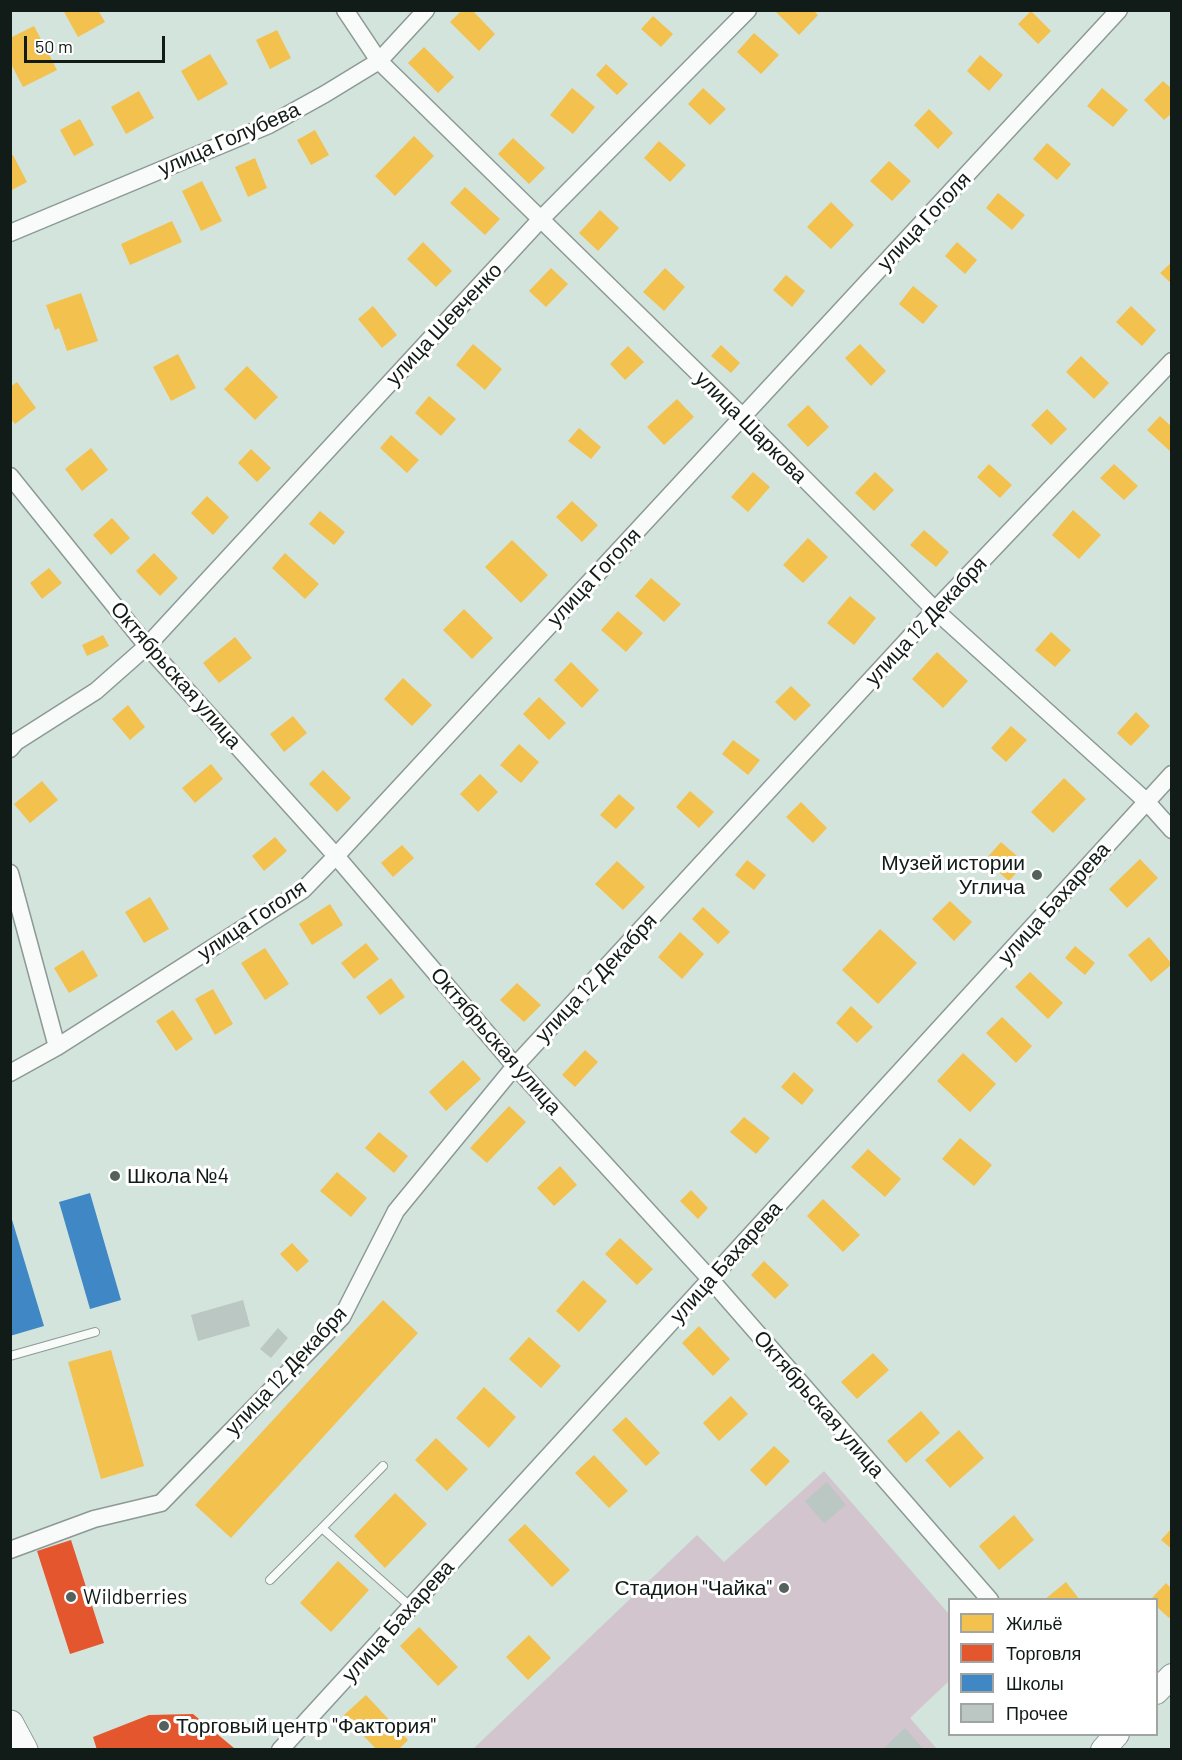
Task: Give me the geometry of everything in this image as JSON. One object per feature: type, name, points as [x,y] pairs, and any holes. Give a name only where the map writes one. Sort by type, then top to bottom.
[{"type":"main road","points":[[1158,1690],[1172,1676]]},
{"type":"main road","points":[[10,1724],[24,1749]]},
{"type":"street","name":"улица Шаркова","points":[[345,10],[379,61],[935,610],[1146,801],[1172,830]]},
{"type":"street","name":"улица Голубева","points":[[10,233],[269,125],[379,61],[426,10]]},
{"type":"street","name":"улица Шевченко","points":[[10,750],[16,742],[96,691],[147,646],[540,220],[748,10]]},
{"type":"street","name":"улица Гоголя","points":[[10,1073],[57,1047],[303,890],[1119,10]]},
{"type":"street","name":"улица 12 Декабря","points":[[10,1550],[94,1518],[161,1503],[342,1317],[396,1211],[515,1066],[935,610],[1172,361]]},
{"type":"street","name":"Октябрьская улица","points":[[10,476],[147,646],[336,856],[515,1066],[711,1280],[989,1598]]},
{"type":"street","name":"улица Бахарева","points":[[280,1749],[1172,774]]},
{"type":"street","points":[[10,873],[57,1047]]},
{"type":"lane","points":[[10,1356],[95,1332]]},
{"type":"lane","points":[[270,1581],[384,1466]]},
{"type":"lane","points":[[322,1528],[411,1607]]},
{"type":"shaded area","name":"Стадион \"Чайка\"","points":[[824,1471],[948,1613],[948,1682],[910,1718],[937,1749],[472,1750],[697,1535],[724,1562]]},
{"type":"building: Жильё","points":[[63,10],[98,10],[105,22],[78,37]]},
{"type":"building: Жильё","points":[[462,10],[472,10],[495,34],[479,51],[450,22]]},
{"type":"building: Жильё","points":[[774,10],[813,10],[818,15],[799,35]]},
{"type":"building: Жильё","points":[[1031,11],[1051,31],[1038,44],[1018,24]]},
{"type":"building: Жильё","points":[[653,16],[673,34],[661,47],[641,29]]},
{"type":"building: Жильё","points":[[34,26],[57,70],[23,87],[10,62],[10,38]]},
{"type":"building: Жильё","points":[[277,30],[291,58],[270,69],[256,40]]},
{"type":"building: Жильё","points":[[754,33],[779,55],[761,74],[737,52]]},
{"type":"building: Жильё","points":[[424,47],[454,77],[438,93],[408,63]]},
{"type":"building: Жильё","points":[[210,54],[228,84],[198,101],[181,71]]},
{"type":"building: Жильё","points":[[980,55],[1003,75],[989,91],[967,71]]},
{"type":"building: Жильё","points":[[606,64],[628,84],[617,95],[596,75]]},
{"type":"building: Жильё","points":[[1163,81],[1172,89],[1172,113],[1164,120],[1144,100]]},
{"type":"building: Жильё","points":[[572,88],[595,107],[573,134],[550,115]]},
{"type":"building: Жильё","points":[[703,88],[726,109],[710,125],[688,104]]},
{"type":"building: Жильё","points":[[1102,88],[1128,110],[1113,127],[1087,106]]},
{"type":"building: Жильё","points":[[139,91],[154,118],[126,134],[111,107]]},
{"type":"building: Жильё","points":[[929,109],[953,133],[938,149],[914,125]]},
{"type":"building: Жильё","points":[[80,119],[94,145],[74,156],[60,130]]},
{"type":"building: Жильё","points":[[315,130],[329,155],[311,165],[297,140]]},
{"type":"building: Жильё","points":[[414,136],[434,156],[395,196],[375,176]]},
{"type":"building: Жильё","points":[[513,138],[545,168],[529,184],[498,154]]},
{"type":"building: Жильё","points":[[659,141],[686,165],[670,182],[644,158]]},
{"type":"building: Жильё","points":[[1047,143],[1071,164],[1057,180],[1033,159]]},
{"type":"building: Жильё","points":[[13,155],[27,182],[10,191],[10,156]]},
{"type":"building: Жильё","points":[[255,158],[267,188],[248,197],[235,167]]},
{"type":"building: Жильё","points":[[889,161],[911,181],[892,201],[870,181]]},
{"type":"building: Жильё","points":[[202,181],[222,221],[201,231],[182,191]]},
{"type":"building: Жильё","points":[[465,187],[500,219],[485,235],[450,203]]},
{"type":"building: Жильё","points":[[998,193],[1025,215],[1012,230],[986,208]]},
{"type":"building: Жильё","points":[[831,202],[854,225],[831,249],[807,227]]},
{"type":"building: Жильё","points":[[600,210],[619,228],[598,251],[579,233]]},
{"type":"building: Жильё","points":[[172,221],[182,242],[130,265],[121,244]]},
{"type":"building: Жильё","points":[[423,242],[452,271],[436,287],[407,259]]},
{"type":"building: Жильё","points":[[957,242],[977,260],[965,274],[945,256]]},
{"type":"building: Жильё","points":[[1172,262],[1172,284],[1160,273]]},
{"type":"building: Жильё","points":[[551,268],[568,284],[546,307],[529,291]]},
{"type":"building: Жильё","points":[[665,268],[685,287],[664,311],[643,292]]},
{"type":"building: Жильё","points":[[786,275],[805,291],[792,307],[773,290]]},
{"type":"building: Жильё","points":[[913,286],[938,306],[923,324],[899,304]]},
{"type":"building: Жильё","points":[[81,293],[98,341],[67,351],[59,328],[55,330],[46,305]]},
{"type":"building: Жильё","points":[[373,306],[397,335],[382,348],[358,319]]},
{"type":"building: Жильё","points":[[1131,306],[1156,330],[1142,346],[1116,322]]},
{"type":"building: Жильё","points":[[473,344],[502,369],[485,390],[456,365]]},
{"type":"building: Жильё","points":[[860,344],[886,371],[871,386],[845,358]]},
{"type":"building: Жильё","points":[[721,345],[740,363],[731,373],[711,356]]},
{"type":"building: Жильё","points":[[628,346],[644,362],[625,380],[610,364]]},
{"type":"building: Жильё","points":[[178,354],[196,388],[171,401],[153,367]]},
{"type":"building: Жильё","points":[[1081,356],[1109,383],[1094,399],[1066,372]]},
{"type":"building: Жильё","points":[[247,366],[278,397],[255,420],[224,389]]},
{"type":"building: Жильё","points":[[17,382],[36,408],[15,424],[10,418],[10,387]]},
{"type":"building: Жильё","points":[[429,396],[456,419],[441,436],[415,413]]},
{"type":"building: Жильё","points":[[677,399],[694,417],[664,445],[647,427]]},
{"type":"building: Жильё","points":[[808,405],[829,427],[808,447],[787,425]]},
{"type":"building: Жильё","points":[[1047,409],[1067,429],[1051,445],[1031,425]]},
{"type":"building: Жильё","points":[[1160,416],[1172,427],[1172,453],[1147,430]]},
{"type":"building: Жильё","points":[[579,428],[601,447],[591,459],[568,441]]},
{"type":"building: Жильё","points":[[391,435],[419,460],[407,473],[380,448]]},
{"type":"building: Жильё","points":[[91,448],[108,470],[82,491],[65,469]]},
{"type":"building: Жильё","points":[[251,449],[271,468],[257,482],[238,463]]},
{"type":"building: Жильё","points":[[989,464],[1012,485],[1000,498],[977,477]]},
{"type":"building: Жильё","points":[[1114,464],[1138,486],[1124,500],[1100,478]]},
{"type":"building: Жильё","points":[[753,472],[770,487],[748,512],[731,497]]},
{"type":"building: Жильё","points":[[875,472],[894,490],[874,511],[855,493]]},
{"type":"building: Жильё","points":[[207,496],[229,517],[213,535],[191,513]]},
{"type":"building: Жильё","points":[[572,501],[598,525],[582,542],[556,517]]},
{"type":"building: Жильё","points":[[1073,510],[1101,535],[1079,559],[1052,535]]},
{"type":"building: Жильё","points":[[320,511],[345,532],[334,545],[309,524]]},
{"type":"building: Жильё","points":[[112,518],[130,538],[111,555],[93,535]]},
{"type":"building: Жильё","points":[[924,530],[949,552],[936,567],[910,545]]},
{"type":"building: Жильё","points":[[808,538],[828,557],[803,583],[783,565]]},
{"type":"building: Жильё","points":[[512,540],[548,575],[521,603],[485,567]]},
{"type":"building: Жильё","points":[[154,553],[178,578],[160,596],[136,571]]},
{"type":"building: Жильё","points":[[285,553],[319,584],[305,599],[272,568]]},
{"type":"building: Жильё","points":[[49,568],[62,583],[42,599],[30,583]]},
{"type":"building: Жильё","points":[[651,578],[681,604],[664,622],[635,596]]},
{"type":"building: Жильё","points":[[850,596],[876,618],[854,645],[827,623]]},
{"type":"building: Жильё","points":[[464,609],[493,638],[472,659],[443,630]]},
{"type":"building: Жильё","points":[[618,611],[643,633],[626,652],[601,630]]},
{"type":"building: Жильё","points":[[1051,632],[1071,650],[1055,667],[1035,650]]},
{"type":"building: Жильё","points":[[103,635],[109,646],[87,656],[82,645]]},
{"type":"building: Жильё","points":[[235,637],[252,658],[219,683],[203,663]]},
{"type":"building: Жильё","points":[[937,652],[968,681],[943,708],[912,679]]},
{"type":"building: Жильё","points":[[571,662],[599,690],[582,708],[554,680]]},
{"type":"building: Жильё","points":[[403,678],[432,705],[412,726],[384,699]]},
{"type":"building: Жильё","points":[[791,686],[811,705],[795,721],[775,702]]},
{"type":"building: Жильё","points":[[539,697],[566,723],[549,740],[523,714]]},
{"type":"building: Жильё","points":[[128,705],[145,727],[130,740],[112,719]]},
{"type":"building: Жильё","points":[[1136,712],[1150,726],[1131,746],[1117,733]]},
{"type":"building: Жильё","points":[[293,716],[307,733],[284,752],[270,734]]},
{"type":"building: Жильё","points":[[1011,726],[1027,740],[1006,762],[991,748]]},
{"type":"building: Жильё","points":[[733,740],[760,760],[748,775],[722,754]]},
{"type":"building: Жильё","points":[[519,744],[539,762],[521,783],[500,765]]},
{"type":"building: Жильё","points":[[211,764],[223,779],[195,803],[182,788]]},
{"type":"building: Жильё","points":[[323,770],[351,798],[337,812],[309,784]]},
{"type":"building: Жильё","points":[[480,774],[498,792],[478,812],[460,794]]},
{"type":"building: Жильё","points":[[1064,778],[1086,799],[1053,833],[1031,812]]},
{"type":"building: Жильё","points":[[42,781],[58,800],[30,823],[14,804]]},
{"type":"building: Жильё","points":[[690,791],[714,812],[699,828],[676,807]]},
{"type":"building: Жильё","points":[[619,794],[635,808],[616,829],[600,815]]},
{"type":"building: Жильё","points":[[801,802],[827,828],[813,843],[786,817]]},
{"type":"building: Жильё","points":[[275,837],[287,851],[264,871],[252,856]]},
{"type":"building: Жильё","points":[[1001,842],[1025,863],[1009,881],[985,860]]},
{"type":"building: Жильё","points":[[402,845],[414,858],[393,877],[381,863]]},
{"type":"building: Жильё","points":[[1140,859],[1158,878],[1127,908],[1109,889]]},
{"type":"building: Жильё","points":[[747,860],[766,875],[754,890],[735,875]]},
{"type":"building: Жильё","points":[[617,861],[645,887],[623,910],[595,884]]},
{"type":"building: Жильё","points":[[150,897],[169,929],[144,943],[125,912]]},
{"type":"building: Жильё","points":[[950,901],[972,922],[954,941],[932,919]]},
{"type":"building: Жильё","points":[[330,904],[343,925],[312,945],[299,924]]},
{"type":"building: Жильё","points":[[703,907],[730,932],[718,944],[692,919]]},
{"type":"building: Жильё","points":[[880,929],[917,963],[878,1004],[842,970]]},
{"type":"building: Жильё","points":[[680,932],[704,954],[682,979],[658,957]]},
{"type":"building: Жильё","points":[[1149,937],[1172,964],[1151,982],[1128,955]]},
{"type":"building: Жильё","points":[[366,943],[379,959],[354,979],[341,963]]},
{"type":"building: Жильё","points":[[1075,946],[1095,963],[1085,975],[1065,958]]},
{"type":"building: Жильё","points":[[265,948],[289,984],[265,1000],[241,963]]},
{"type":"building: Жильё","points":[[83,950],[98,976],[69,993],[54,968]]},
{"type":"building: Жильё","points":[[1030,972],[1063,1003],[1048,1019],[1015,987]]},
{"type":"building: Жильё","points":[[391,978],[405,997],[380,1015],[366,997]]},
{"type":"building: Жильё","points":[[517,983],[541,1005],[524,1022],[500,1000]]},
{"type":"building: Жильё","points":[[213,989],[233,1024],[215,1035],[195,999]]},
{"type":"building: Жильё","points":[[851,1006],[873,1027],[857,1043],[836,1023]]},
{"type":"building: Жильё","points":[[173,1010],[193,1039],[176,1051],[156,1021]]},
{"type":"building: Жильё","points":[[1002,1017],[1032,1046],[1016,1063],[986,1033]]},
{"type":"building: Жильё","points":[[585,1050],[598,1062],[575,1087],[562,1075]]},
{"type":"building: Жильё","points":[[963,1053],[996,1084],[970,1112],[937,1081]]},
{"type":"building: Жильё","points":[[463,1060],[481,1079],[446,1111],[429,1092]]},
{"type":"building: Жильё","points":[[794,1072],[814,1090],[802,1105],[781,1087]]},
{"type":"building: Жильё","points":[[509,1106],[526,1122],[487,1163],[470,1148]]},
{"type":"building: Жильё","points":[[744,1117],[770,1138],[756,1154],[730,1132]]},
{"type":"building: Жильё","points":[[379,1132],[408,1156],[394,1173],[365,1148]]},
{"type":"building: Жильё","points":[[960,1138],[992,1165],[974,1186],[942,1159]]},
{"type":"building: Жильё","points":[[868,1149],[901,1179],[885,1197],[851,1167]]},
{"type":"building: Жильё","points":[[560,1166],[577,1185],[554,1206],[537,1188]]},
{"type":"building: Жильё","points":[[337,1172],[367,1198],[351,1217],[320,1191]]},
{"type":"building: Жильё","points":[[691,1190],[708,1208],[698,1219],[680,1201]]},
{"type":"building: Жильё","points":[[823,1199],[860,1235],[843,1252],[807,1216]]},
{"type":"building: Жильё","points":[[620,1238],[653,1269],[637,1285],[605,1254]]},
{"type":"building: Жильё","points":[[292,1243],[309,1261],[297,1272],[280,1254]]},
{"type":"building: Жильё","points":[[764,1261],[789,1285],[775,1299],[751,1275]]},
{"type":"building: Жильё","points":[[583,1280],[607,1301],[579,1332],[556,1311]]},
{"type":"building: Жильё","points":[[383,1300],[418,1333],[231,1538],[195,1505]]},
{"type":"building: Жильё","points":[[699,1326],[730,1359],[713,1376],[682,1343]]},
{"type":"building: Жильё","points":[[529,1337],[561,1366],[541,1388],[509,1359]]},
{"type":"building: Жильё","points":[[111,1350],[144,1466],[101,1479],[68,1362]]},
{"type":"building: Жильё","points":[[873,1353],[889,1370],[857,1399],[841,1382]]},
{"type":"building: Жильё","points":[[484,1387],[516,1417],[489,1448],[456,1418]]},
{"type":"building: Жильё","points":[[731,1396],[748,1414],[719,1441],[703,1423]]},
{"type":"building: Жильё","points":[[921,1411],[940,1433],[906,1463],[887,1441]]},
{"type":"building: Жильё","points":[[626,1417],[660,1453],[646,1466],[612,1430]]},
{"type":"building: Жильё","points":[[959,1430],[984,1458],[950,1488],[925,1460]]},
{"type":"building: Жильё","points":[[436,1438],[468,1469],[447,1491],[415,1460]]},
{"type":"building: Жильё","points":[[774,1446],[790,1461],[766,1486],[750,1470]]},
{"type":"building: Жильё","points":[[594,1455],[628,1491],[609,1508],[575,1473]]},
{"type":"building: Жильё","points":[[395,1493],[427,1524],[385,1568],[354,1536]]},
{"type":"building: Жильё","points":[[1014,1515],[1034,1540],[999,1570],[979,1546]]},
{"type":"building: Жильё","points":[[525,1524],[570,1570],[552,1587],[508,1540]]},
{"type":"building: Жильё","points":[[1172,1528],[1172,1549],[1161,1540]]},
{"type":"building: Жильё","points":[[338,1561],[369,1590],[331,1632],[300,1603]]},
{"type":"building: Жильё","points":[[1066,1582],[1078,1598],[1046,1598]]},
{"type":"building: Жильё","points":[[1166,1583],[1172,1589],[1172,1615],[1169,1618],[1158,1608],[1158,1598],[1152,1598]]},
{"type":"building: Жильё","points":[[419,1627],[458,1667],[438,1686],[400,1646]]},
{"type":"building: Жильё","points":[[529,1635],[551,1658],[528,1680],[506,1657]]},
{"type":"building: Жильё","points":[[366,1695],[408,1740],[398,1750],[377,1750],[344,1715]]},
{"type":"building: Торговля","name":"Wildberries","points":[[71,1540],[104,1643],[70,1654],[37,1551]]},
{"type":"building: Торговля","name":"Торговый центр \"Фактория\"","points":[[193,1714],[234,1748],[232,1750],[97,1750],[93,1737],[149,1715]]},
{"type":"building: Школы","points":[[90,1193],[121,1300],[90,1309],[59,1202]]},
{"type":"building: Школы","points":[[10,1213],[44,1326],[10,1336]]},
{"type":"building: Прочее","points":[[243,1300],[250,1326],[198,1341],[191,1315]]},
{"type":"building: Прочее","points":[[278,1328],[288,1338],[271,1358],[260,1349]]},
{"type":"building: Прочее","points":[[827,1482],[846,1505],[824,1523],[805,1501]]},
{"type":"building: Прочее","points":[[905,1728],[924,1750],[882,1750]]},
{"type":"place","name":"Музей истории Углича","points":[[1037,875]]},
{"type":"place","name":"Школа №4","points":[[115,1176]]},
{"type":"place","name":"Стадион \"Чайка\"","points":[[784,1588]]},
{"type":"place","name":"Wildberries","points":[[71,1597]]},
{"type":"place","name":"Торговый центр \"Фактория\"","points":[[164,1726]]}]
